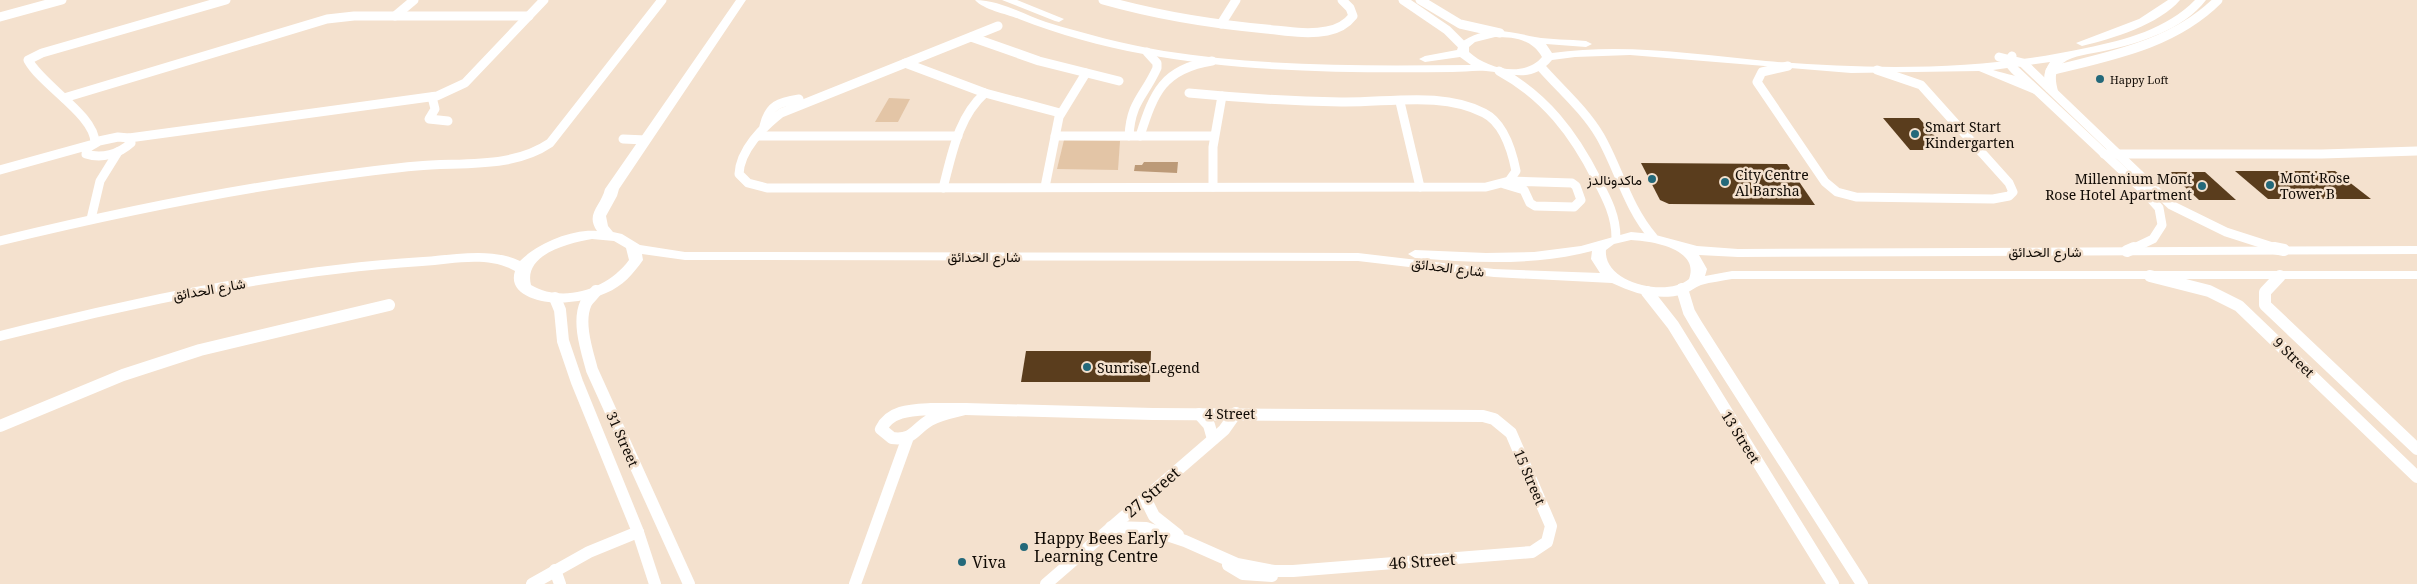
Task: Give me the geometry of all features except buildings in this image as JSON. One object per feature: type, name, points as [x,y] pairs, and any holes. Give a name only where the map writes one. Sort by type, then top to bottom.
[{"type":"street","points":[[0,17],[62,0]]},
{"type":"street","points":[[91,219],[100,181],[100,168],[92,156],[85,152],[93,144],[95,133],[87,122],[28,63],[30,59],[42,53],[226,0]]},
{"type":"street","points":[[395,16],[414,0]]},
{"type":"street","points":[[0,170],[93,144],[123,143],[152,139],[202,128],[302,112],[432,97],[448,92],[465,83],[544,0]]},
{"type":"street","points":[[0,241],[91,219],[290,182],[398,168],[513,160],[536,154],[550,144],[662,0]]},
{"type":"street","points":[[608,235],[599,226],[598,219],[612,189],[741,0]]},
{"type":"street","points":[[980,0],[1036,23],[1070,34],[1147,52],[1212,61],[1331,69],[1485,68],[1515,72],[1544,61],[1580,52],[1626,52],[1788,66],[1877,70],[1968,68],[2072,45],[2116,33],[2152,16],[2175,0]]},
{"type":"street","points":[[1007,0],[1048,16],[1117,35],[1224,54],[1299,60],[1372,61],[1438,58],[1463,50],[1469,39],[1500,33]]},
{"type":"street","points":[[1103,0],[1164,15],[1221,24],[1300,32],[1336,29],[1348,24],[1353,16],[1350,8],[1342,0]]},
{"type":"street","points":[[1221,24],[1236,0]]},
{"type":"street","points":[[1403,0],[1447,30],[1467,58],[1485,68]]},
{"type":"street","points":[[1420,0],[1460,24],[1531,40],[1573,44],[1665,45],[1782,57],[1859,61],[2064,57],[2131,39],[2169,24],[2186,14],[2201,0]]},
{"type":"street","points":[[2050,71],[2127,50],[2179,30],[2198,18],[2218,0]]},
{"type":"street","points":[[64,98],[312,22],[341,17],[529,16]]},
{"type":"street","points":[[998,26],[781,113],[764,126],[738,168],[742,179],[757,186],[779,188],[1486,187],[1506,182],[1569,182],[1575,184],[1581,200],[1574,207],[1535,206],[1530,203],[1524,190],[1506,182]]},
{"type":"street","points":[[971,37],[1015,53],[1119,81]]},
{"type":"street","points":[[1531,40],[1546,50],[1544,61],[1598,132],[1608,150],[1636,218],[1653,237]]},
{"type":"street","points":[[2091,51],[2127,50]]},
{"type":"street","points":[[1129,136],[1131,110],[1157,68],[1157,63],[1147,52]]},
{"type":"street","points":[[2052,90],[2048,80],[2050,71],[2064,57]]},
{"type":"street","points":[[2011,59],[2052,90],[2171,205],[2193,219],[2237,238],[2286,250]]},
{"type":"street","points":[[2011,59],[2037,91],[2143,190],[2159,208],[2162,225],[2153,239],[2126,250]]},
{"type":"street","points":[[1140,136],[1147,115],[1160,91],[1176,72],[1189,66],[1212,61]]},
{"type":"street","points":[[905,64],[985,93],[1060,112]]},
{"type":"street","points":[[1788,66],[1762,72],[1757,82],[1825,182],[1837,192],[1856,197],[1993,199],[2002,198],[2013,192],[2009,183],[1921,85],[1877,70]]},
{"type":"street","points":[[1968,68],[2003,76],[2037,91]]},
{"type":"street","points":[[1499,71],[1529,87],[1571,132],[1583,151],[1611,209],[1616,228],[1610,241],[1598,254],[1600,267],[1613,279]]},
{"type":"street","points":[[1045,187],[1060,112],[1086,73]]},
{"type":"street","points":[[942,188],[958,136],[971,106],[985,93]]},
{"type":"street","points":[[1189,93],[1310,101],[1454,103],[1477,109],[1494,119],[1503,130],[1515,166],[1514,177],[1506,182]]},
{"type":"street","points":[[1213,187],[1214,136],[1222,96]]},
{"type":"street","points":[[432,97],[435,108],[429,119],[448,121]]},
{"type":"street","points":[[1400,102],[1420,187]]},
{"type":"street","points":[[1131,110],[1147,115]]},
{"type":"street","points":[[1147,115],[1148,126],[1166,136]]},
{"type":"street","points":[[1104,136],[1129,120]]},
{"type":"street","points":[[87,122],[123,143]]},
{"type":"street","points":[[758,136],[958,136]]},
{"type":"street","points":[[1055,136],[1214,136]]},
{"type":"street","points":[[623,139],[646,140]]},
{"type":"street","points":[[100,181],[123,143]]},
{"type":"street","points":[[20,165],[92,156],[123,143]]},
{"type":"street","points":[[2106,143],[2124,150],[2149,154]]},
{"type":"street","points":[[2104,154],[2349,154],[2417,151]]},
{"type":"street","points":[[563,241],[583,227],[607,192],[612,189]]},
{"type":"street","points":[[422,261],[440,258],[520,253],[546,248],[563,241],[587,236],[608,235],[624,240],[635,249],[685,256]]},
{"type":"street","name":"شارع الحدائق","points":[[1284,256],[1295,253],[1548,256],[1574,253],[1631,236],[1653,237],[1696,250],[1738,253],[2417,250]]},
{"type":"street","points":[[1675,244],[1684,249],[1696,262],[1699,276],[1689,286]]},
{"type":"street","points":[[546,248],[532,258],[523,269],[521,276],[524,287],[536,295],[555,298],[573,297],[596,291],[613,283],[628,272],[651,262],[685,256]]},
{"type":"street","points":[[628,272],[636,260],[635,249]]},
{"type":"street","name":"شارع الحدائق","points":[[685,256],[1358,257],[1494,273],[1585,276],[1613,279],[1626,286],[1647,292],[1662,293],[1740,275],[2280,276],[2417,274]]},
{"type":"street","points":[[422,261],[498,259],[513,263],[523,269]]},
{"type":"street","name":"شارع الحدائق","points":[[0,336],[202,290],[309,272],[422,261]]},
{"type":"street","name":"9 Street","points":[[2148,276],[2209,291],[2239,306],[2417,477]]},
{"type":"street","name":"9 Street","points":[[2280,276],[2264,292],[2262,297],[2265,305],[2417,449]]},
{"type":"street","name":"13 Street","points":[[1689,286],[1689,312],[1862,584]]},
{"type":"street","name":"31 Street","points":[[596,291],[586,304],[584,313],[585,335],[592,370],[689,584]]},
{"type":"street","name":"13 Street","points":[[1647,292],[1673,324],[1833,584]]},
{"type":"street","name":"31 Street","points":[[555,298],[560,310],[562,341],[638,532],[655,584]]},
{"type":"street","points":[[0,426],[123,375],[200,350],[389,305]]},
{"type":"street","name":"4 Street","points":[[965,409],[925,422],[915,433],[908,437],[890,438],[881,429],[882,423],[892,415],[906,411],[965,409],[1199,414],[1470,414],[1494,419]]},
{"type":"street","name":"27 Street","points":[[1046,584],[1224,430],[1236,413]]},
{"type":"street","points":[[1199,414],[1208,422],[1212,429],[1213,439]]},
{"type":"street","name":"15 Street","points":[[1494,419],[1511,433],[1551,526],[1547,542]]},
{"type":"street","points":[[855,584],[908,437]]},
{"type":"street","name":"46 Street","points":[[1144,498],[1154,516],[1185,541]]},
{"type":"street","name":"46 Street","points":[[1111,527],[1146,528],[1185,541],[1220,557],[1231,568],[1254,577],[1273,576],[1293,571],[1518,554],[1532,552],[1547,542]]},
{"type":"street","points":[[532,584],[557,577],[589,552],[638,532]]},
{"type":"shaded area","points":[[889,98],[910,99],[898,122],[875,122]]},
{"type":"shaded area","points":[[1064,140],[1120,141],[1118,170],[1057,169]]},
{"type":"shaded area","points":[[1144,162],[1178,162],[1177,173],[1134,171],[1135,165],[1142,165]]},
{"type":"place","name":"Happy Loft","points":[[2100,79]]},
{"type":"place","name":"Smart Start Kindergarten","points":[[1915,134]]},
{"type":"place","name":"ماكدونالدز","points":[[1652,179]]},
{"type":"place","name":"City Centre Al Barsha","points":[[1725,182]]},
{"type":"place","name":"Mont Rose Tower B","points":[[2270,185]]},
{"type":"place","name":"Millennium Mont Rose Hotel Apartment","points":[[2202,186]]},
{"type":"place","name":"Sunrise Legend","points":[[1087,367]]},
{"type":"place","name":"Happy Bees Early Learning Centre","points":[[1024,547]]},
{"type":"place","name":"Viva","points":[[962,562]]}]
